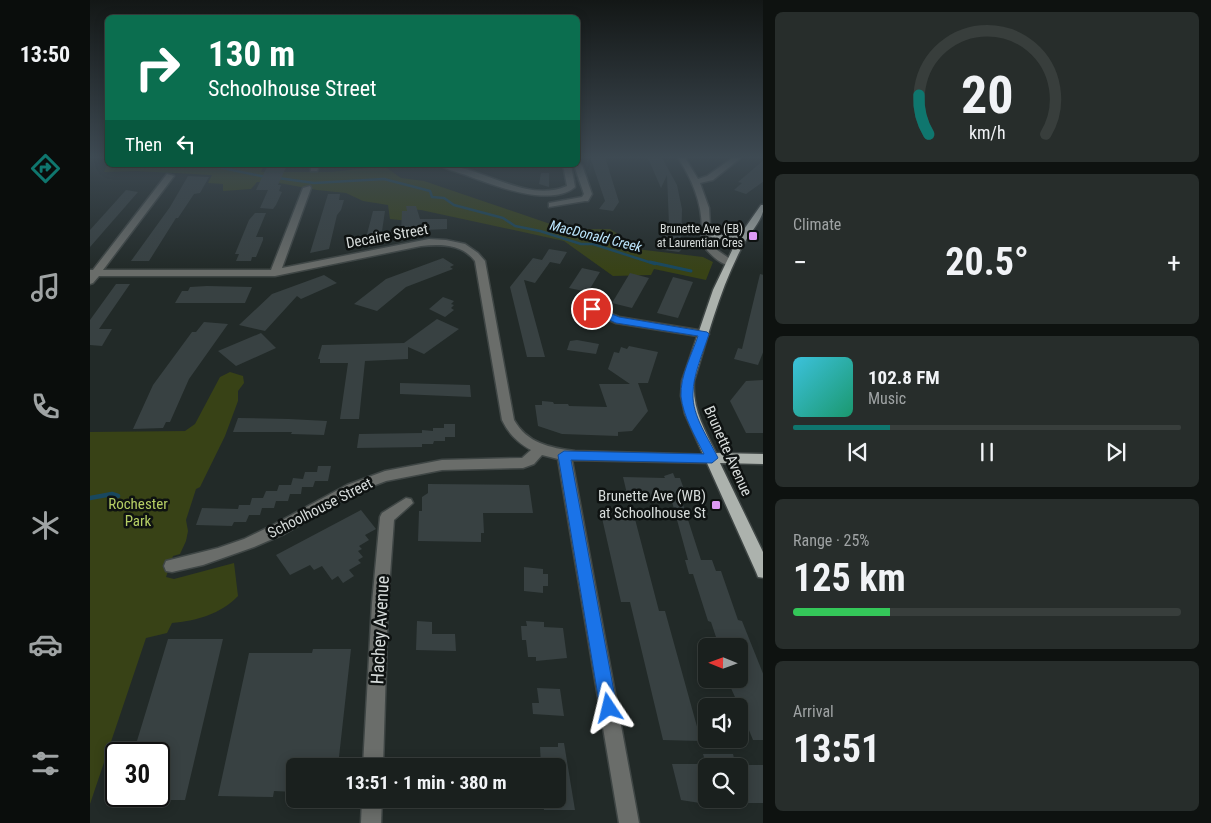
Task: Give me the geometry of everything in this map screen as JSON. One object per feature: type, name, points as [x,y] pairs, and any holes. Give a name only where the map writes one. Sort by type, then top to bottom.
[{"type":"main road","name":"Brunette Avenue","points":[[763,208],[749,224],[732,258],[688,381],[687,396],[691,414],[763,570]]},
{"type":"main road","points":[[707,234],[726,240],[743,237]]},
{"type":"main road","points":[[712,458],[763,460]]},
{"type":"street","points":[[92,276],[156,194]]},
{"type":"street","points":[[275,273],[305,194]]},
{"type":"street","points":[[552,205],[584,199],[588,194]]},
{"type":"street","points":[[703,194],[707,234],[706,243],[714,252],[732,258]]},
{"type":"street","name":"Decaire Street","points":[[92,276],[275,273],[425,242],[450,243],[471,251],[481,264],[508,423],[522,440],[538,449]]},
{"type":"street","points":[[592,309],[616,320],[704,334]]},
{"type":"street","points":[[538,449],[564,455],[712,458]]},
{"type":"street","name":"Schoolhouse Street","points":[[172,566],[228,552],[258,540],[292,523],[341,494],[372,480],[433,465],[523,463],[529,460],[538,449]]},
{"type":"street","points":[[564,455],[629,823]]},
{"type":"street","name":"Hachey Avenue","points":[[373,758],[380,603],[387,517],[406,503]]},
{"type":"street","points":[[371,823],[372,808]]},
{"type":"green space","points":[[349,194],[463,194],[565,229],[610,229],[618,234],[610,240],[627,245],[628,248],[703,257],[713,262],[706,280],[654,269],[651,275],[613,276],[564,241],[421,210],[409,209],[409,221],[390,219],[388,205],[363,201]]},
{"type":"green space","name":"Rochester Park","points":[[230,372],[243,376],[244,383],[238,391],[238,401],[225,436],[200,487],[196,489],[186,520],[188,531],[186,541],[180,554],[173,556],[166,577],[174,579],[234,563],[238,596],[224,608],[208,616],[172,623],[167,633],[146,638],[111,742],[105,742],[105,760],[90,804],[90,432],[185,431],[195,424],[220,377]]},
{"type":"building","points":[[122,194],[136,194],[90,247],[90,230]]},
{"type":"building","points":[[177,194],[194,194],[178,218],[176,218],[149,261],[131,261]]},
{"type":"building","points":[[266,194],[281,194],[273,209],[260,208]]},
{"type":"building","points":[[328,194],[340,194],[339,200],[344,200],[341,210],[337,215],[329,249],[310,253]]},
{"type":"building","points":[[603,194],[617,194],[619,202],[613,211],[599,209],[605,201]]},
{"type":"building","points":[[668,194],[679,194],[682,209],[681,250],[679,252],[656,249],[669,225]]},
{"type":"building","points":[[406,206],[416,206],[420,219],[447,219],[447,229],[401,231],[402,211],[407,211]]},
{"type":"building","points":[[373,211],[385,211],[381,238],[366,238]]},
{"type":"building","points":[[255,213],[266,213],[256,237],[263,237],[263,240],[256,257],[252,257],[251,261],[236,261],[239,254],[235,254],[249,220]]},
{"type":"building","points":[[549,249],[567,252],[560,264],[550,262],[535,283],[524,280],[545,357],[527,357],[510,287],[533,258],[542,260]]},
{"type":"building","points":[[443,258],[454,265],[450,267],[453,269],[406,287],[377,311],[354,304],[386,279]]},
{"type":"building","points":[[582,268],[600,272],[588,292],[569,288]]},
{"type":"building","points":[[630,273],[649,278],[632,308],[612,303]]},
{"type":"building","points":[[760,274],[763,275],[763,352],[758,365],[734,359],[738,348],[742,349]]},
{"type":"building","points":[[324,275],[337,283],[301,299],[297,296],[265,331],[239,325],[272,294]]},
{"type":"building","points":[[673,277],[693,282],[678,318],[657,313]]},
{"type":"building","points":[[116,284],[130,284],[99,329],[112,329],[102,346],[90,345],[90,320]]},
{"type":"building","points":[[190,287],[252,287],[245,303],[175,303],[182,291],[188,291]]},
{"type":"building","points":[[443,297],[454,301],[451,304],[454,305],[451,308],[454,310],[445,317],[429,309]]},
{"type":"building","points":[[437,319],[459,329],[424,354],[408,347],[408,359],[365,361],[359,419],[340,419],[348,363],[320,363],[320,359],[318,359],[322,345],[404,343]]},
{"type":"building","points":[[204,322],[228,324],[189,379],[170,422],[166,422],[163,428],[133,429],[153,385],[192,332],[196,332]]},
{"type":"building","points":[[261,333],[276,348],[236,366],[218,351]]},
{"type":"building","points":[[577,340],[599,344],[596,354],[567,350],[570,341]]},
{"type":"building","points":[[629,346],[658,352],[648,383],[638,383],[648,411],[632,431],[618,432],[618,436],[562,434],[538,426],[535,405],[542,405],[542,401],[553,402],[554,404],[568,404],[569,406],[607,407],[599,384],[630,384],[608,369],[614,352],[619,353],[621,347],[627,349]]},
{"type":"building","points":[[763,380],[763,433],[746,433],[730,401],[746,381]]},
{"type":"building","points":[[400,383],[470,385],[471,397],[400,394]]},
{"type":"building","points":[[238,418],[327,421],[324,435],[291,434],[292,432],[233,432]]},
{"type":"building","points":[[444,424],[455,424],[455,437],[445,437],[445,441],[422,444],[422,447],[357,448],[359,434],[422,433],[422,430],[433,431],[433,428],[444,428]]},
{"type":"building","points":[[318,466],[331,466],[328,481],[315,481],[313,487],[302,487],[301,494],[290,494],[288,501],[276,501],[274,508],[262,508],[260,515],[249,515],[246,522],[234,522],[232,526],[196,525],[202,508],[238,509],[239,505],[250,505],[252,498],[263,498],[266,491],[277,491],[279,485],[291,485],[293,478],[303,479],[305,472],[317,472]]},
{"type":"building","points":[[673,473],[675,478],[680,478],[687,498],[681,498],[701,560],[712,560],[716,571],[721,571],[738,620],[742,621],[763,674],[763,740],[753,740],[748,728],[748,698],[735,698],[731,688],[748,688],[748,638],[716,638],[711,622],[708,621],[693,574],[689,574],[685,560],[688,560],[671,498],[628,498],[623,477],[665,478],[664,476]]},
{"type":"building","points":[[428,484],[529,485],[533,513],[483,513],[484,533],[481,533],[481,542],[418,541],[419,511],[422,511],[422,497],[428,493]]},
{"type":"building","points":[[361,510],[376,529],[365,535],[369,540],[359,546],[362,549],[358,551],[363,557],[358,560],[361,563],[349,570],[354,576],[343,583],[338,576],[332,580],[322,566],[314,570],[310,565],[290,575],[276,555]]},
{"type":"building","points":[[602,518],[635,519],[659,611],[665,611],[698,730],[698,741],[663,740],[630,602],[621,602]]},
{"type":"building","points":[[524,567],[543,569],[543,574],[548,574],[548,586],[543,586],[543,593],[524,591]]},
{"type":"building","points":[[417,621],[432,622],[432,634],[455,634],[456,651],[416,650]]},
{"type":"building","points":[[526,621],[544,622],[544,627],[563,628],[567,658],[536,661],[536,657],[528,657],[526,640],[522,640],[521,626],[527,626]]},
{"type":"building","points":[[168,639],[223,639],[185,800],[170,800],[170,742],[137,742]]},
{"type":"building","points":[[313,649],[351,649],[339,758],[286,758],[286,792],[274,791],[273,797],[218,796],[249,653],[312,653]]},
{"type":"building","points":[[537,688],[560,689],[564,716],[533,714],[532,703],[539,703]]},
{"type":"building","points":[[558,743],[564,743],[575,810],[544,810],[544,808],[566,808],[566,758],[541,758],[540,747],[558,747]]},
{"type":"building","points":[[703,754],[733,754],[734,758],[704,758]]},
{"type":"building","points":[[672,764],[698,764],[698,803],[681,800]]},
{"type":"building","points":[[748,765],[763,765],[763,803],[748,803]]},
{"type":"waterway","name":"MacDonald Creek","points":[[431,194],[432,197],[444,198],[454,205],[503,218],[515,226],[540,231],[581,244],[593,244],[655,264]]},
{"type":"waterway","name":"MacDonald Creek","points":[[650,262],[691,271]]},
{"type":"waterway","points":[[90,498],[112,494],[118,496]]},
{"type":"place","name":"Brunette Ave (EB) at Laurentian Cres","points":[[753,236]]},
{"type":"place","name":"Brunette Ave (WB) at Schoolhouse St","points":[[716,505]]},
{"type":"route","points":[[592,309],[616,320],[704,334],[688,381],[687,396],[691,414],[712,458],[564,455],[609,708]]}]
